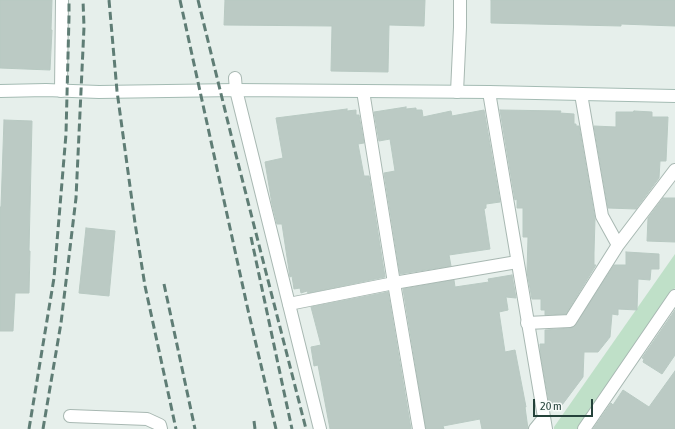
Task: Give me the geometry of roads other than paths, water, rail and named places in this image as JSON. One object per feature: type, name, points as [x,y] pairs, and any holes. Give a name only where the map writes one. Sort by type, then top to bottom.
[{"type":"street","points":[[61,91],[62,0]]},
{"type":"street","points":[[457,92],[460,0]]},
{"type":"street","points":[[236,84],[320,429]]},
{"type":"street","points":[[0,91],[46,90],[99,92],[236,84],[363,91],[675,96]]},
{"type":"street","points":[[363,91],[419,429]]},
{"type":"street","points":[[489,92],[545,424],[535,429]]},
{"type":"street","points":[[581,94],[602,216],[618,245]]},
{"type":"street","points":[[527,323],[570,321],[618,245],[675,170]]},
{"type":"street","points":[[289,304],[394,283],[517,262]]},
{"type":"street","points":[[584,429],[675,296]]},
{"type":"street","points":[[70,416],[147,419],[160,425],[161,429]]},
{"type":"railway","points":[[29,429],[54,278],[66,134],[69,0]]},
{"type":"railway","points":[[43,429],[61,323],[76,198],[84,27],[83,0]]},
{"type":"railway","points":[[109,0],[117,91],[135,223],[145,286],[176,429]]},
{"type":"railway","points":[[180,0],[248,310],[276,429]]},
{"type":"railway","points":[[198,0],[306,429]]},
{"type":"railway","points":[[251,237],[292,429]]},
{"type":"railway","points":[[164,284],[195,429]]},
{"type":"railway","points":[[254,421],[255,429]]}]
